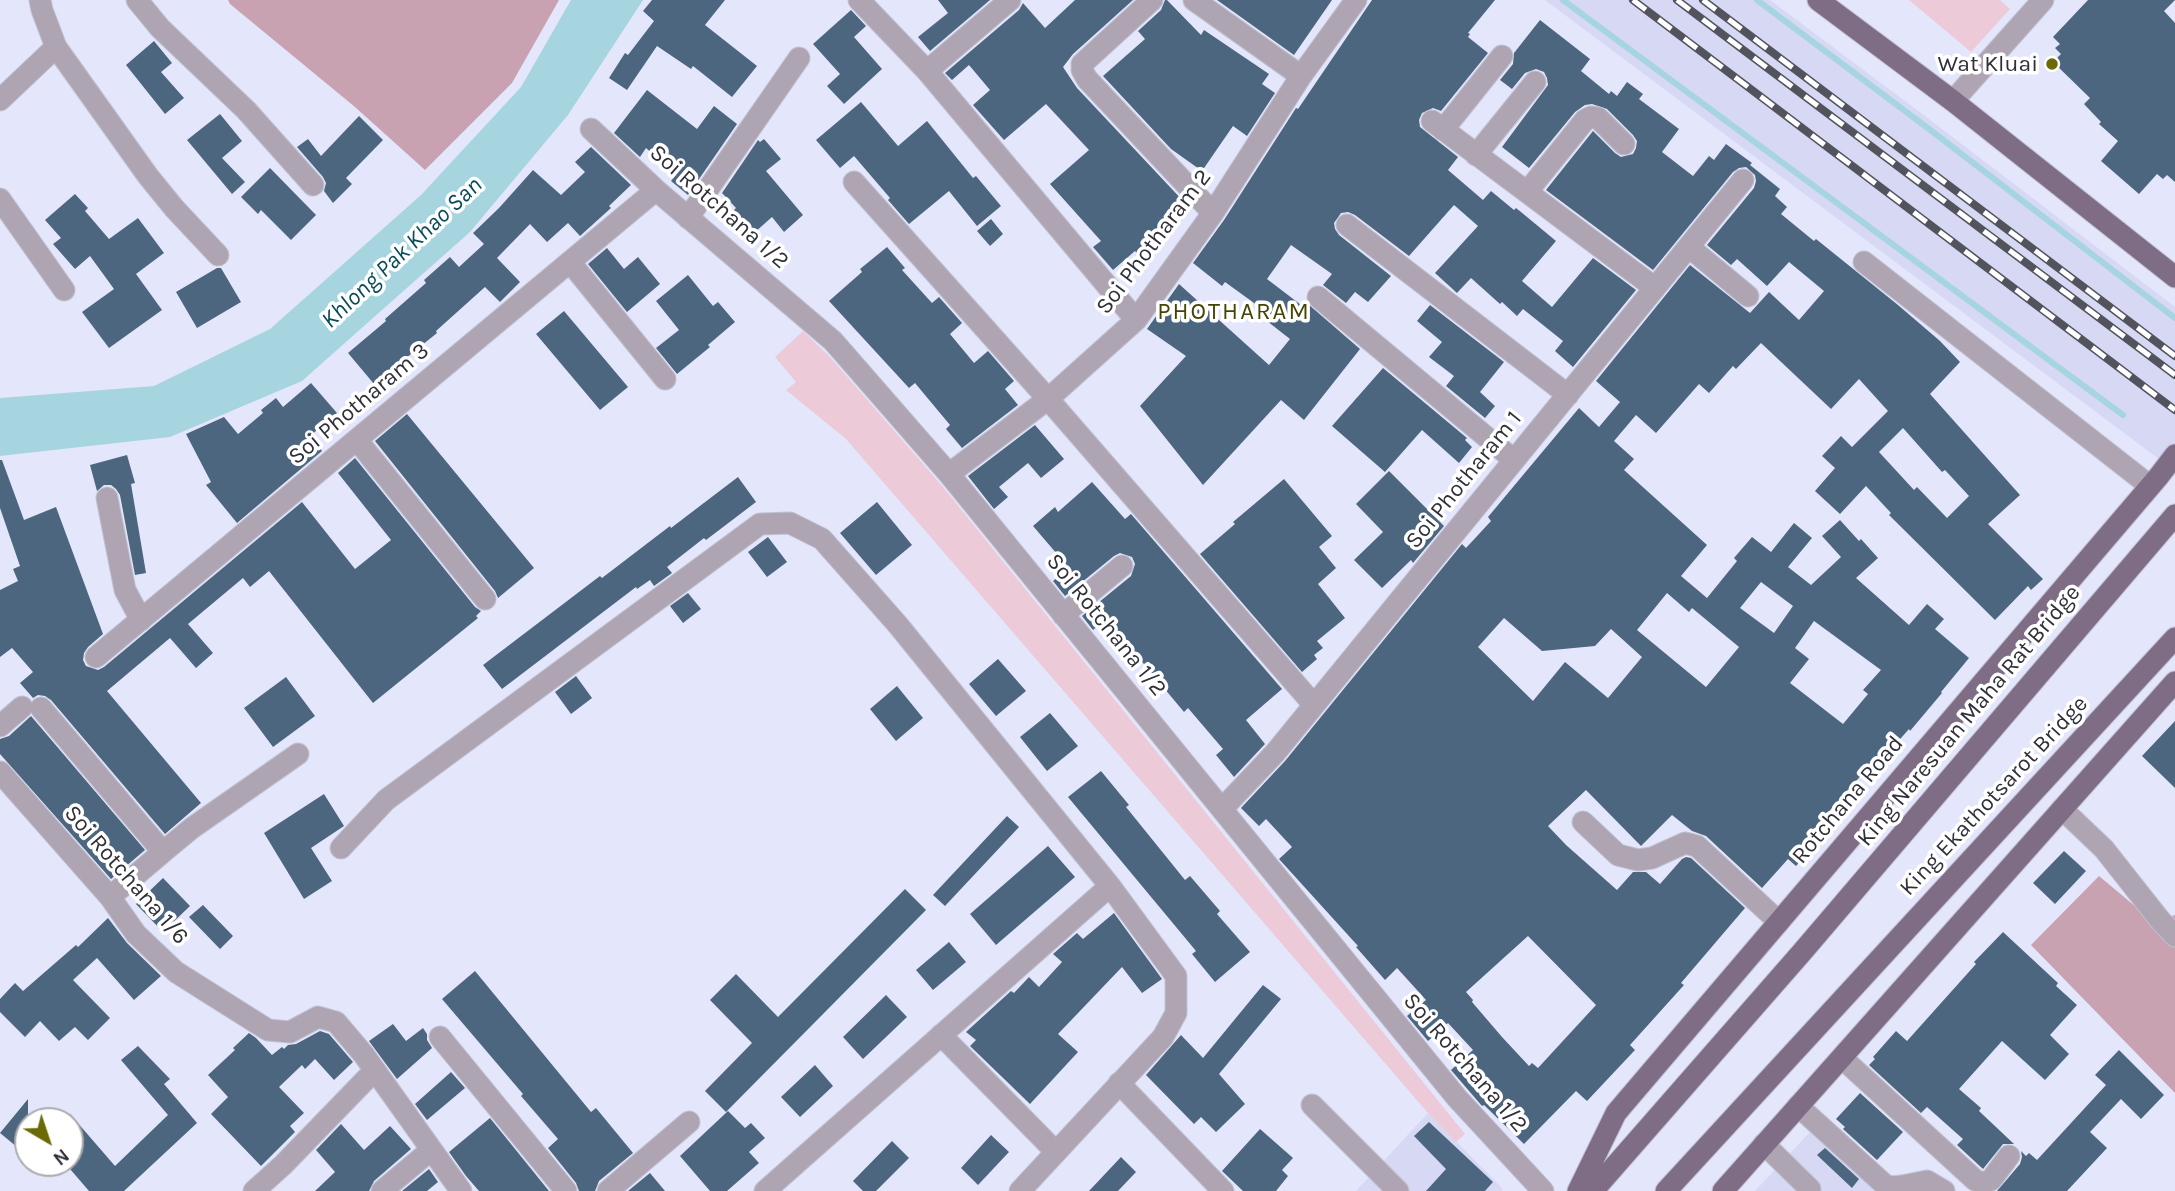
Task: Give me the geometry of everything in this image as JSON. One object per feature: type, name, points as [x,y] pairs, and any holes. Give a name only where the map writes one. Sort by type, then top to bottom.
[{"type":"main road","points":[[1818,0],[1953,101],[2175,277]]},
{"type":"main road","name":"Rotchana Road","points":[[1578,1191],[1616,1113],[2162,480],[2175,455]]},
{"type":"main road","name":"King Naresuan Maha Rat Bridge","points":[[1593,1191],[1804,951],[2175,515]]},
{"type":"main road","name":"King Ekathotsarot Bridge","points":[[1666,1191],[2175,638]]},
{"type":"main road","points":[[1723,1191],[2175,682]]},
{"type":"street","points":[[40,0],[56,47],[148,176],[218,256]]},
{"type":"street","points":[[137,0],[160,28],[246,110],[313,185]]},
{"type":"street","points":[[860,0],[927,71],[1136,320]]},
{"type":"street","points":[[927,71],[1010,0]]},
{"type":"street","points":[[1152,0],[1082,64],[1082,70],[1087,79],[1213,213]]},
{"type":"street","points":[[1194,0],[1301,76]]},
{"type":"street","name":"Soi Photharam 2","points":[[949,474],[1048,399],[1136,320],[1213,213],[1301,76],[1356,0]]},
{"type":"street","points":[[1953,101],[2043,0]]},
{"type":"street","points":[[0,100],[56,47]]},
{"type":"street","points":[[1502,56],[1437,126],[1655,288]]},
{"type":"street","points":[[688,218],[799,58]]},
{"type":"street","points":[[1476,155],[1535,82]]},
{"type":"street","points":[[1527,192],[1591,117],[1598,118],[1624,144]]},
{"type":"street","name":"Soi Rotchana 1/2","points":[[591,129],[656,190],[833,341],[949,474],[1457,1098],[1543,1191]]},
{"type":"street","name":"Soi Photharam 1","points":[[1222,809],[1275,753],[1743,180]]},
{"type":"street","points":[[854,182],[1048,399],[1314,705]]},
{"type":"street","name":"Soi Photharam 3","points":[[96,657],[656,190]]},
{"type":"street","points":[[0,199],[64,290]]},
{"type":"street","points":[[1347,225],[1567,395]]},
{"type":"street","points":[[1689,247],[1748,296]]},
{"type":"street","points":[[570,262],[665,379]]},
{"type":"street","points":[[1864,262],[2162,480]]},
{"type":"street","points":[[1318,297],[1514,460]]},
{"type":"street","points":[[357,440],[485,599]]},
{"type":"street","points":[[107,498],[125,590],[141,620]]},
{"type":"street","points":[[341,848],[386,800],[760,524],[790,523],[822,539],[898,625],[1110,886],[1176,976],[1175,1013],[1164,1037],[1056,1152],[1028,1189]]},
{"type":"street","points":[[1063,615],[1122,566]]},
{"type":"street","points":[[0,726],[32,708],[163,852]]},
{"type":"street","points":[[110,897],[192,828],[298,754]]},
{"type":"street","name":"Soi Rotchana 1/6","points":[[0,772],[110,897],[136,934],[176,972],[268,1030],[290,1032],[318,1017],[336,1022],[375,1070],[461,1191]]},
{"type":"street","points":[[2062,809],[2104,849],[2175,936]]},
{"type":"street","points":[[1583,822],[1618,855],[1638,860],[1653,858],[1685,843],[1697,846],[1779,922]]},
{"type":"street","points":[[765,1191],[1110,886]]},
{"type":"street","points":[[941,1035],[1056,1152]]},
{"type":"street","points":[[440,1037],[566,1191]]},
{"type":"street","points":[[1842,1058],[1975,1180],[1982,1184],[1991,1180],[2009,1156]]},
{"type":"street","points":[[254,1191],[283,1165],[375,1070]]},
{"type":"street","points":[[1119,1083],[1223,1191]]},
{"type":"street","points":[[1312,1105],[1398,1191]]},
{"type":"street","points":[[1798,1106],[1885,1185],[1892,1188],[1927,1181],[1944,1191]]},
{"type":"street","points":[[608,1191],[689,1122]]},
{"type":"street","points":[[1764,1144],[1814,1190]]},
{"type":"street","points":[[382,1191],[431,1150]]},
{"type":"shaded area","points":[[228,0],[559,0],[512,83],[425,170]]},
{"type":"shaded area","points":[[1545,0],[1770,0],[2175,307],[2175,471]]},
{"type":"shaded area","points":[[1909,0],[2000,0],[2010,9],[1971,52]]},
{"type":"shaded area","points":[[803,331],[830,357],[943,487],[1465,1134],[1456,1142],[1428,1113],[846,439],[786,390],[796,382],[775,357]]},
{"type":"shaded area","points":[[2099,876],[2154,922],[2175,915],[2175,1093],[2031,945]]},
{"type":"shaded area","points":[[1428,1113],[1503,1189],[1501,1191],[1356,1191]]},
{"type":"shaded area","points":[[1811,1131],[1878,1191],[1755,1191]]},
{"type":"water","name":"Khlong Pak Khao San","points":[[571,0],[643,0],[568,115],[470,232],[302,381],[170,437],[0,456],[0,398],[154,386],[270,329],[421,195],[521,87]]},
{"type":"building","points":[[652,0],[725,0],[705,25],[757,66],[732,97],[693,66],[691,69],[657,46],[627,90],[609,78],[625,53],[628,55],[654,21],[643,11]]},
{"type":"building","points":[[938,0],[990,0],[930,51],[918,37],[948,13]]},
{"type":"building","points":[[1075,0],[1133,0],[1073,54],[1063,67],[1077,88],[1185,203],[1150,235],[1159,246],[1143,260],[1135,251],[1113,270],[1093,247],[1101,241],[1050,184],[1089,150],[1046,104],[1004,140],[973,105],[990,90],[969,65],[952,80],[945,73],[1019,10],[1023,3],[1045,28]]},
{"type":"building","points":[[1165,0],[1201,35],[1204,30],[1269,74],[1262,84],[1275,93],[1247,136],[1233,126],[1202,171],[1171,149],[1103,76],[1145,39],[1138,31],[1161,10]]},
{"type":"building","points":[[1217,0],[1332,0],[1294,55]]},
{"type":"building","points":[[1372,0],[1495,0],[1468,33],[1468,37],[1488,53],[1441,111],[1433,108],[1422,113],[1420,127],[1458,157],[1448,170],[1483,200],[1491,191],[1556,241],[1522,281],[1552,307],[1593,258],[1636,290],[1573,367],[1555,351],[1563,341],[1523,309],[1517,316],[1471,278],[1457,293],[1435,273],[1478,226],[1454,205],[1409,256],[1355,215],[1341,213],[1334,223],[1339,235],[1391,276],[1368,302],[1355,292],[1346,303],[1323,285],[1332,274],[1291,245],[1267,279],[1305,308],[1308,304],[1360,349],[1304,420],[1281,400],[1203,485],[1140,406],[1186,356],[1147,329],[1179,284],[1269,365],[1290,339],[1267,321],[1272,316],[1225,282],[1222,286],[1193,263]]},
{"type":"building","points":[[2088,0],[2175,0],[2164,11],[2175,23],[2175,182],[2167,175],[2163,179],[2157,174],[2139,194],[2101,161],[2118,141],[2099,124],[2101,122],[2084,104],[2090,98],[2053,62],[2061,54],[2055,48],[2060,44],[2053,37]]},
{"type":"building","points":[[851,10],[866,26],[854,37],[882,69],[844,104],[827,86],[840,74],[813,44]]},
{"type":"building","points":[[1540,20],[1590,59],[1581,71],[1609,94],[1611,91],[1617,96],[1627,82],[1643,94],[1639,99],[1679,129],[1662,152],[1693,176],[1709,156],[1714,160],[1726,144],[1780,189],[1775,196],[1787,207],[1781,214],[1814,241],[1816,239],[1940,341],[1960,362],[1930,394],[2020,495],[1988,524],[2043,579],[2031,590],[2028,586],[1995,620],[1889,515],[1891,513],[1866,486],[1840,514],[1815,491],[1835,468],[1822,456],[1841,436],[1852,447],[1888,411],[1859,379],[1831,409],[1761,343],[1736,369],[1733,366],[1709,393],[1699,384],[1656,433],[1636,415],[1614,441],[1634,459],[1624,470],[1707,545],[1681,576],[1707,598],[1737,561],[1734,558],[1752,537],[1771,552],[1794,523],[1812,538],[1788,567],[1811,585],[1841,557],[1822,536],[1840,520],[1878,558],[1856,578],[1909,625],[1927,604],[1944,619],[1935,629],[1969,658],[1910,731],[1909,729],[1886,755],[1882,752],[1816,826],[1825,834],[1796,866],[1788,859],[1762,888],[1706,836],[1692,831],[1672,815],[1641,846],[1586,790],[1548,826],[1617,890],[1633,872],[1646,872],[1660,884],[1686,857],[1691,858],[1745,908],[1681,983],[1684,985],[1630,1045],[1635,1050],[1587,1101],[1576,1091],[1524,1144],[1482,1106],[1451,1070],[1473,1050],[1448,1023],[1428,1041],[1407,1016],[1426,1000],[1397,968],[1385,980],[1279,859],[1292,847],[1266,819],[1259,826],[1241,808],[1285,761],[1462,544],[1466,548],[1491,521],[1488,517],[1579,408],[1599,427],[1620,402],[1596,381],[1690,265],[1750,313],[1769,292],[1799,320],[1824,291],[1789,262],[1767,286],[1737,259],[1731,265],[1707,245],[1754,188],[1755,175],[1746,167],[1733,172],[1653,270],[1546,190],[1593,131],[1621,157],[1633,154],[1637,141],[1607,109],[1592,104],[1585,105],[1575,112],[1529,168],[1502,147],[1548,85],[1544,72],[1536,69],[1525,73],[1512,89],[1500,80],[1513,64],[1514,53]],"holes":[[[1903,428],[1942,472],[1945,470],[1969,496],[1947,518],[1917,487],[1914,490],[1879,452]],[[1761,582],[1793,606],[1774,633],[1740,608]],[[1667,593],[1689,612],[1692,608],[1739,647],[1706,687],[1637,630]],[[1504,618],[1542,651],[1595,646],[1611,629],[1642,657],[1608,698],[1565,662],[1533,701],[1478,647]],[[1814,621],[1881,670],[1863,690],[1868,694],[1843,724],[1790,683],[1809,659],[1795,648]],[[1528,936],[1596,1005],[1538,1068],[1532,1063],[1529,1066],[1466,992]]]},
{"type":"building","points":[[154,41],[172,63],[161,72],[184,98],[165,114],[126,65]]},
{"type":"building","points":[[647,90],[697,129],[714,106],[737,124],[688,195],[671,181],[676,175],[646,148],[640,157],[614,133]]},
{"type":"building","points":[[861,102],[898,146],[927,121],[973,178],[976,176],[1001,206],[977,226],[949,191],[909,224],[854,156],[840,168],[816,140]]},
{"type":"building","points":[[220,114],[242,141],[222,158],[245,182],[232,194],[187,140]]},
{"type":"building","points":[[359,116],[383,140],[346,178],[352,184],[333,203],[324,191],[326,183],[323,177],[297,147],[308,139],[321,156]]},
{"type":"building","points":[[764,139],[781,159],[766,171],[803,215],[784,232],[772,217],[754,233],[722,193],[758,140],[760,142]]},
{"type":"building","points":[[591,147],[631,185],[609,206],[611,208],[580,236],[568,223],[547,242],[530,224],[497,258],[520,282],[500,302],[485,287],[436,331],[437,333],[374,384],[348,353],[386,321],[385,319],[426,283],[424,280],[450,257],[459,267],[484,244],[473,233],[533,170],[561,195],[585,172],[575,162]]},
{"type":"building","points":[[270,168],[316,215],[291,240],[261,210],[258,214],[241,197]]},
{"type":"building","points":[[75,194],[88,208],[85,211],[109,239],[138,218],[164,253],[136,274],[162,310],[109,348],[82,312],[114,289],[90,256],[75,269],[53,244],[61,238],[45,220]]},
{"type":"building","points":[[991,219],[1003,234],[990,246],[977,231]]},
{"type":"building","points":[[887,247],[905,268],[902,270],[932,303],[939,297],[962,323],[950,334],[974,363],[988,351],[1014,381],[1005,389],[1018,405],[962,448],[946,429],[950,425],[915,383],[909,388],[829,301],[862,272],[860,269]]},
{"type":"building","points":[[607,248],[624,269],[638,257],[660,284],[627,312],[588,264]]},
{"type":"building","points":[[221,268],[241,302],[197,328],[176,292]]},
{"type":"building","points":[[688,275],[713,306],[718,302],[735,322],[677,374],[656,348],[679,330],[656,301]]},
{"type":"building","points":[[1430,305],[1504,362],[1480,392],[1495,406],[1485,418],[1446,386],[1454,376],[1429,357],[1442,342],[1417,321]]},
{"type":"building","points":[[564,311],[628,387],[600,410],[536,334]]},
{"type":"building","points":[[1383,368],[1467,438],[1465,440],[1472,447],[1459,463],[1422,430],[1385,472],[1332,426]]},
{"type":"building","points":[[311,383],[337,413],[310,436],[322,451],[237,523],[206,485],[211,482],[186,434],[224,417],[238,434],[276,398],[283,407]]},
{"type":"building","points":[[407,414],[534,568],[498,598],[375,441]]},
{"type":"building","points":[[1035,425],[1064,459],[1041,478],[1028,463],[999,487],[1008,497],[994,509],[968,476]]},
{"type":"building","points":[[127,455],[135,483],[131,484],[146,573],[135,575],[120,495],[111,485],[104,485],[97,491],[90,465]]},
{"type":"building","points":[[355,458],[481,611],[476,616],[478,618],[373,703],[269,571],[250,587],[243,578],[188,624],[213,653],[196,668],[170,638],[107,691],[201,803],[165,834],[51,700],[38,695],[33,698],[20,683],[33,672],[12,648],[0,657],[0,590],[18,581],[13,569],[20,566],[0,508],[0,460],[24,520],[56,507],[103,634],[88,647],[83,660],[86,666],[98,670],[302,502],[355,569],[391,540],[338,473]]},
{"type":"building","points":[[1389,471],[1444,526],[1413,563],[1411,560],[1382,588],[1354,560],[1383,532],[1356,504]]},
{"type":"building","points":[[738,477],[756,502],[667,567],[672,573],[654,586],[650,580],[637,589],[636,587],[502,689],[483,665],[600,576],[602,578]]},
{"type":"building","points":[[1284,479],[1332,536],[1319,547],[1336,568],[1318,584],[1345,618],[1317,641],[1323,648],[1314,655],[1317,659],[1302,672],[1200,554]]},
{"type":"building","points":[[1092,482],[1125,519],[1131,514],[1282,689],[1246,720],[1265,744],[1234,777],[1216,755],[1223,749],[1188,708],[1184,712],[1128,645],[1120,652],[1098,626],[1093,630],[1082,616],[1131,576],[1135,564],[1132,557],[1120,553],[1114,556],[1065,596],[1053,581],[1069,568],[1033,526],[1055,507],[1058,512]]},
{"type":"building","points":[[877,502],[912,545],[876,575],[840,533]]},
{"type":"building","points":[[768,537],[787,562],[767,577],[748,552]]},
{"type":"building","points":[[688,593],[701,609],[683,623],[670,606]]},
{"type":"building","points":[[998,659],[1026,691],[996,716],[969,684]]},
{"type":"building","points":[[576,676],[592,698],[571,714],[555,692]]},
{"type":"building","points":[[286,677],[315,716],[273,747],[244,708]]},
{"type":"building","points":[[897,686],[923,718],[896,741],[870,709]]},
{"type":"building","points":[[1050,713],[1078,746],[1047,771],[1020,737]]},
{"type":"building","points":[[31,716],[145,850],[111,879],[0,754],[0,739],[9,736]]},
{"type":"building","points":[[2175,721],[2175,788],[2142,756]]},
{"type":"building","points":[[1101,771],[1129,805],[1126,807],[1185,880],[1190,876],[1220,911],[1217,914],[1250,952],[1215,982],[1192,954],[1196,951],[1068,797]]},
{"type":"building","points":[[324,794],[344,826],[311,848],[332,881],[304,899],[264,833]]},
{"type":"building","points":[[1007,816],[1019,827],[945,906],[933,895]]},
{"type":"building","points":[[1048,846],[1075,877],[996,945],[970,914]]},
{"type":"building","points":[[2064,851],[2086,871],[2055,904],[2033,883]]},
{"type":"building","points":[[163,878],[190,906],[163,932],[136,904]]},
{"type":"building","points":[[905,889],[926,910],[726,1112],[705,1091],[752,1043],[710,1000],[736,974],[778,1017]]},
{"type":"building","points":[[203,905],[233,936],[220,949],[189,917]]},
{"type":"building","points":[[1114,913],[1162,979],[1142,993],[1122,967],[1058,1034],[1078,1052],[1030,1104],[970,1046],[976,1040],[966,1032],[1011,991],[1014,993],[1029,977],[1039,987],[1062,962],[1053,954],[1077,933],[1083,939]]},
{"type":"building","points":[[108,918],[127,943],[161,976],[134,1000],[97,958],[73,980],[110,1018],[88,1040],[75,1027],[59,1041],[40,1021],[25,1037],[0,1012],[0,999],[15,983],[23,991],[76,945],[78,947]]},
{"type":"building","points":[[2003,932],[2058,983],[2056,986],[2077,1005],[2050,1035],[2069,1054],[2045,1080],[2002,1041],[1959,1089],[1981,1108],[1979,1111],[2014,1144],[2003,1144],[1983,1169],[1957,1145],[1963,1139],[1927,1107],[1921,1113],[1869,1065],[1896,1031],[1907,1041]]},
{"type":"building","points":[[949,942],[966,962],[933,990],[916,970]]},
{"type":"building","points":[[475,971],[591,1112],[596,1108],[633,1153],[599,1181],[595,1191],[579,1191],[576,1183],[548,1148],[558,1139],[442,999]]},
{"type":"building","points":[[1263,985],[1281,999],[1219,1074],[1245,1104],[1216,1132],[1201,1117],[1194,1124],[1146,1075],[1181,1035],[1203,1058]]},
{"type":"building","points":[[886,995],[907,1017],[863,1059],[843,1037]]},
{"type":"building","points":[[393,1024],[406,1041],[423,1028],[432,1048],[397,1079],[369,1041]]},
{"type":"building","points":[[320,1031],[329,1034],[353,1062],[334,1080],[315,1059],[305,1069],[302,1065],[279,1087],[304,1113],[290,1126],[295,1132],[261,1166],[211,1114],[228,1097],[208,1075],[249,1033],[272,1055],[282,1047],[284,1049],[288,1045],[296,1044]]},
{"type":"building","points":[[138,1046],[170,1079],[164,1084],[197,1123],[124,1191],[89,1191],[77,1177],[84,1177],[84,1130],[115,1166],[168,1115],[121,1060]]},
{"type":"building","points":[[2119,1050],[2164,1095],[2141,1119],[2121,1099],[2090,1132],[2107,1148],[2067,1191],[1997,1191],[2020,1164],[2021,1151],[2026,1156],[2029,1153],[2037,1160],[2106,1085],[2095,1075]]},
{"type":"building","points":[[815,1065],[833,1086],[800,1117],[781,1097]]},
{"type":"building","points":[[451,1072],[465,1088],[427,1120],[415,1104]]},
{"type":"building","points":[[1860,1093],[1903,1132],[1877,1160],[1843,1129],[1845,1127],[1836,1119]]},
{"type":"building","points":[[728,1111],[745,1128],[751,1123],[765,1138],[749,1152],[759,1163],[727,1191],[710,1191],[680,1156]]},
{"type":"building","points":[[14,1116],[14,1144],[0,1133]]},
{"type":"building","points":[[490,1118],[549,1191],[479,1191],[466,1176],[449,1152]]},
{"type":"building","points":[[1429,1122],[1493,1182],[1485,1191],[1426,1191],[1446,1169],[1414,1136]]},
{"type":"building","points":[[341,1124],[364,1150],[390,1126],[411,1149],[374,1181],[369,1191],[315,1191],[335,1172],[316,1150]]},
{"type":"building","points":[[1260,1129],[1293,1158],[1282,1170],[1288,1176],[1276,1191],[1243,1191],[1222,1171]]},
{"type":"building","points":[[991,1135],[1009,1152],[978,1185],[961,1168]]},
{"type":"building","points":[[892,1141],[909,1158],[876,1191],[863,1191],[853,1181]]},
{"type":"building","points":[[1825,1148],[1859,1179],[1852,1188],[1817,1155]]},
{"type":"building","points":[[1121,1157],[1136,1172],[1118,1191],[1089,1191]]},
{"type":"building","points":[[429,1169],[438,1182],[427,1191],[402,1191]]},
{"type":"building","points":[[650,1173],[665,1191],[628,1191]]},
{"type":"waterway","points":[[1563,0],[2123,415]]},
{"type":"waterway","points":[[1757,0],[2175,318]]},
{"type":"railway","points":[[1633,0],[2175,410]]},
{"type":"railway","points":[[1677,0],[2175,375]]},
{"type":"railway","points":[[1703,0],[2175,356]]},
{"type":"place","name":"Wat Kluai","points":[[2052,64]]},
{"type":"district","name":"PHOTHARAM","points":[[1234,312]]}]
